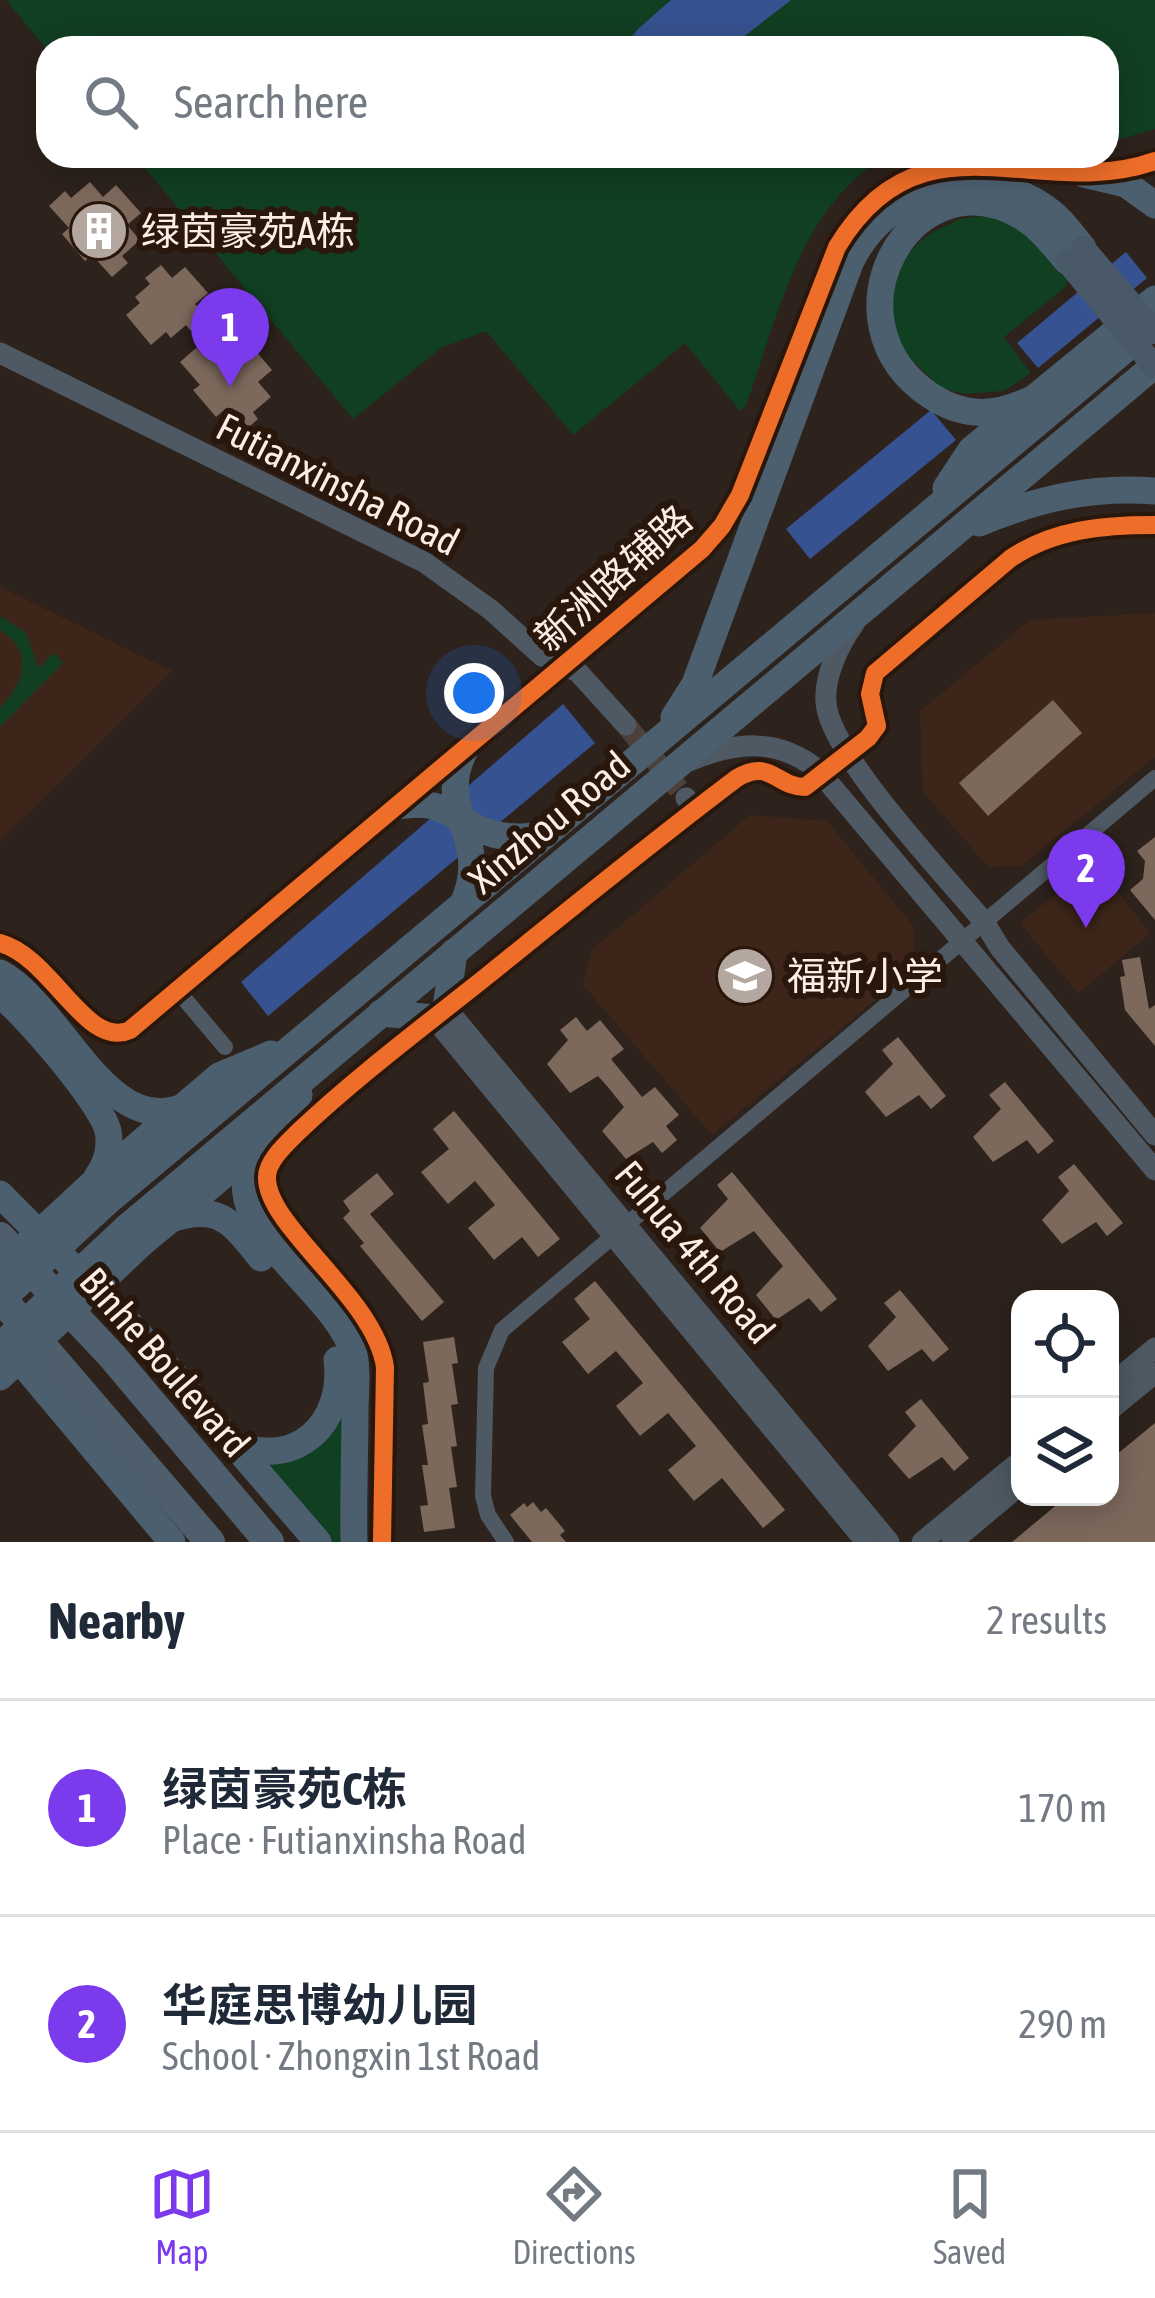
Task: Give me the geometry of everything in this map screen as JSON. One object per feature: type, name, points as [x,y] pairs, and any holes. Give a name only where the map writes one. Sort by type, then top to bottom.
[{"type":"highway","name":"Binhe Boulevard","points":[[0,1237],[112,1356],[268,1542]]},
{"type":"highway","name":"Binhe Boulevard","points":[[0,1299],[152,1496],[206,1542]]},
{"type":"highway","points":[[220,1484],[282,1542]]},
{"type":"main road","points":[[1084,174],[1126,184],[1155,205]]},
{"type":"main road","points":[[652,746],[695,684],[850,263],[868,231],[916,195],[950,185],[999,188],[1042,206],[1155,366]]},
{"type":"main road","points":[[1034,398],[996,413],[959,411],[923,390],[900,367],[885,341],[878,308],[880,278],[892,251],[912,229],[938,212],[967,205],[996,206],[1018,214],[1075,255],[1155,328]]},
{"type":"main road","points":[[932,512],[971,450],[1154,299]]},
{"type":"main road","name":"Xinzhou Road","points":[[0,1299],[99,1194],[297,1042],[1155,328]]},
{"type":"main road","name":"Xinzhou Road","points":[[0,1342],[134,1236],[318,1066],[1155,366]]},
{"type":"main road","points":[[952,534],[1019,506],[1068,493],[1118,488],[1155,491]]},
{"type":"main road","points":[[442,796],[464,752]]},
{"type":"main road","points":[[398,806],[442,796]]},
{"type":"main road","points":[[442,796],[482,841]]},
{"type":"main road","points":[[482,841],[545,835]]},
{"type":"main road","points":[[463,904],[482,841]]},
{"type":"main road","points":[[381,1013],[440,1013],[454,952]]},
{"type":"main road","points":[[0,973],[29,994],[125,1103],[154,1113],[181,1108]]},
{"type":"main road","points":[[0,994],[104,1119],[107,1154],[99,1194]]},
{"type":"main road","points":[[0,1269],[99,1194],[181,1108],[219,1076],[297,1042]]},
{"type":"main road","points":[[318,1066],[249,1160],[244,1176],[249,1210],[340,1326],[355,1360],[353,1542]]},
{"type":"main road","points":[[171,1219],[261,1144]]},
{"type":"main road","points":[[0,1195],[136,1332],[317,1542]]},
{"type":"main road","points":[[0,1377],[134,1236],[171,1219],[206,1212],[238,1229],[337,1357],[336,1398],[305,1442],[273,1453],[233,1444]]},
{"type":"main road","points":[[0,1342],[152,1496],[172,1542]]},
{"type":"main road","points":[[148,1542],[152,1496]]},
{"type":"street","name":"新洲路辅路","points":[[1016,168],[1084,174],[1120,171],[1155,160]]},
{"type":"street","name":"新洲路辅路","points":[[0,943],[24,952],[105,1034],[130,1030],[690,560],[722,526],[746,479],[830,262],[856,219],[887,192],[924,173],[946,168]]},
{"type":"street","name":"Futianxinsha Road","points":[[0,338],[431,551],[511,612],[552,647],[566,666]]},
{"type":"street","name":"Futianxinsha Road","points":[[0,353],[405,552],[460,586],[542,656],[587,681],[626,725]]},
{"type":"street","points":[[858,755],[877,725],[870,694],[874,673],[1010,558],[1030,545],[1078,530],[1155,525]]},
{"type":"street","points":[[869,604],[837,654],[826,702],[838,743],[858,755],[1000,948],[1155,1135]]},
{"type":"street","points":[[677,765],[727,748],[762,744],[799,754],[1155,1170]]},
{"type":"street","points":[[382,1542],[384,1355],[363,1313],[271,1195],[268,1169],[294,1131],[691,804],[750,771],[770,772],[798,788],[824,784]]},
{"type":"street","points":[[506,1542],[488,1515],[483,1496],[485,1380],[492,1349],[518,1313],[1155,778]]},
{"type":"street","points":[[177,990],[225,1047]]},
{"type":"street","name":"Fuhua 4th Road","points":[[440,1013],[866,1542]]},
{"type":"street","name":"Fuhua 4th Road","points":[[619,1230],[889,1542]]},
{"type":"street","points":[[1119,1378],[1155,1348]]},
{"type":"street","points":[[1119,1403],[1155,1373]]},
{"type":"street","points":[[922,1542],[1011,1468]]},
{"type":"street","points":[[952,1542],[1011,1493]]},
{"type":"shaded area","points":[[0,587],[172,671],[0,841]]},
{"type":"shaded area","points":[[1155,613],[1155,757],[1021,866],[988,867],[923,791],[920,711],[1030,620]]},
{"type":"shaded area","name":"福新小学","points":[[750,815],[827,821],[914,927],[915,967],[712,1135],[583,985],[592,950]]},
{"type":"shaded area","points":[[1094,863],[1151,933],[1078,993],[1020,923]]},
{"type":"green space","points":[[6,0],[1155,0],[1155,129],[1119,140],[1119,36],[36,36]]},
{"type":"green space","points":[[145,168],[870,168],[832,205],[812,235],[740,411],[685,343],[573,435],[486,331],[441,348],[353,419]]},
{"type":"green space","points":[[990,215],[1013,221],[1069,278],[1064,288],[1004,337],[1031,373],[1004,391],[965,394],[941,388],[897,346],[889,286],[896,268],[933,232],[960,219]]},
{"type":"green space","points":[[0,616],[26,633],[38,668],[54,653],[63,663],[0,727],[0,708],[20,678],[22,657],[0,630]]},
{"type":"green space","points":[[343,1392],[345,1480],[340,1542],[325,1542],[260,1464]]},
{"type":"water","points":[[671,0],[791,0],[744,36],[632,36]]},
{"type":"water","points":[[1126,252],[1147,278],[1038,368],[1017,343]]},
{"type":"water","points":[[931,410],[956,440],[810,559],[786,529]]},
{"type":"water","points":[[563,704],[595,743],[268,1016],[241,982]]},
{"type":"building","name":"绿茵豪苑A栋","points":[[90,182],[103,197],[116,185],[141,213],[127,225],[140,240],[122,256],[128,263],[112,277],[92,255],[85,261],[62,234],[69,228],[49,206],[65,191],[71,198]]},
{"type":"building","points":[[161,265],[172,278],[185,267],[208,293],[195,304],[207,317],[191,331],[186,325],[171,338],[166,332],[151,345],[126,315],[140,303],[135,297],[150,284],[145,278]]},
{"type":"building","points":[[220,338],[233,353],[247,341],[272,370],[258,382],[271,397],[253,412],[258,419],[242,433],[223,411],[216,417],[193,390],[200,385],[180,362],[196,348],[202,354]]},
{"type":"building","points":[[1053,700],[1082,733],[988,816],[959,783]]},
{"type":"building","points":[[1155,837],[1155,920],[1130,890],[1143,879],[1145,861],[1137,851]]},
{"type":"building","points":[[1140,957],[1149,1009],[1155,1005],[1155,1046],[1125,1010],[1122,960]]},
{"type":"building","points":[[576,1017],[587,1031],[600,1020],[624,1049],[611,1059],[642,1097],[655,1087],[679,1115],[666,1126],[677,1140],[662,1153],[653,1142],[626,1159],[602,1131],[624,1107],[607,1086],[598,1076],[570,1093],[547,1064],[568,1040],[560,1030]]},
{"type":"building","points":[[898,1037],[946,1096],[931,1109],[919,1095],[886,1117],[865,1092],[893,1064],[882,1050]]},
{"type":"building","points":[[1005,1082],[1054,1141],[1038,1154],[1027,1140],[993,1162],[973,1137],[1001,1109],[989,1095]]},
{"type":"building","points":[[454,1111],[560,1239],[538,1257],[522,1237],[494,1260],[468,1228],[495,1205],[475,1181],[448,1204],[421,1172],[449,1149],[433,1129]]},
{"type":"building","points":[[1074,1164],[1123,1223],[1107,1236],[1096,1222],[1062,1244],[1042,1220],[1069,1191],[1058,1177]]},
{"type":"building","points":[[732,1172],[837,1299],[821,1312],[809,1298],[776,1320],[756,1295],[783,1266],[754,1231],[720,1252],[700,1228],[728,1199],[717,1185]]},
{"type":"building","points":[[377,1173],[394,1194],[370,1214],[444,1302],[422,1321],[343,1218],[350,1211],[343,1201]]},
{"type":"building","points":[[595,1281],[785,1510],[763,1528],[722,1478],[694,1501],[668,1470],[696,1446],[668,1413],[640,1436],[616,1406],[643,1383],[616,1351],[588,1374],[562,1342],[590,1319],[574,1299]]},
{"type":"building","points":[[900,1290],[949,1349],[933,1362],[922,1349],[888,1371],[868,1346],[896,1317],[884,1303]]},
{"type":"building","points":[[454,1337],[458,1363],[452,1364],[458,1404],[451,1405],[457,1446],[451,1447],[457,1487],[449,1488],[455,1528],[424,1532],[420,1506],[428,1505],[422,1465],[428,1465],[422,1425],[428,1424],[423,1383],[429,1382],[423,1342]]},
{"type":"building","points":[[921,1399],[969,1458],[954,1471],[942,1457],[909,1479],[888,1455],[916,1426],[905,1412]]},
{"type":"building","points":[[1155,1423],[1155,1542],[1012,1542],[1055,1506],[1119,1506],[1119,1453]]},
{"type":"building","points":[[533,1502],[541,1512],[546,1508],[565,1531],[560,1535],[566,1542],[532,1542],[510,1515]]},
{"type":"tunnel","points":[[626,725],[686,798]]},
{"type":"cycle path","points":[[1001,168],[1111,171],[1155,161]]},
{"type":"cycle path","points":[[0,943],[36,965],[98,1027],[114,1033],[130,1030],[702,549],[740,495],[837,247],[870,205],[906,180],[964,168]]},
{"type":"cycle path","points":[[382,1542],[385,1367],[362,1315],[271,1197],[267,1177],[278,1153],[366,1072],[737,778],[766,772],[805,787],[868,738],[877,726],[870,694],[875,673],[1011,558],[1080,531],[1155,525]]},
{"type":"place","name":"绿茵豪苑A栋","points":[[99,231]]},
{"type":"place","name":"绿茵豪苑C栋","points":[[230,387]]},
{"type":"place","name":"华庭思博幼儿园","points":[[1086,928]]},
{"type":"place","name":"福新小学","points":[[745,976]]}]
